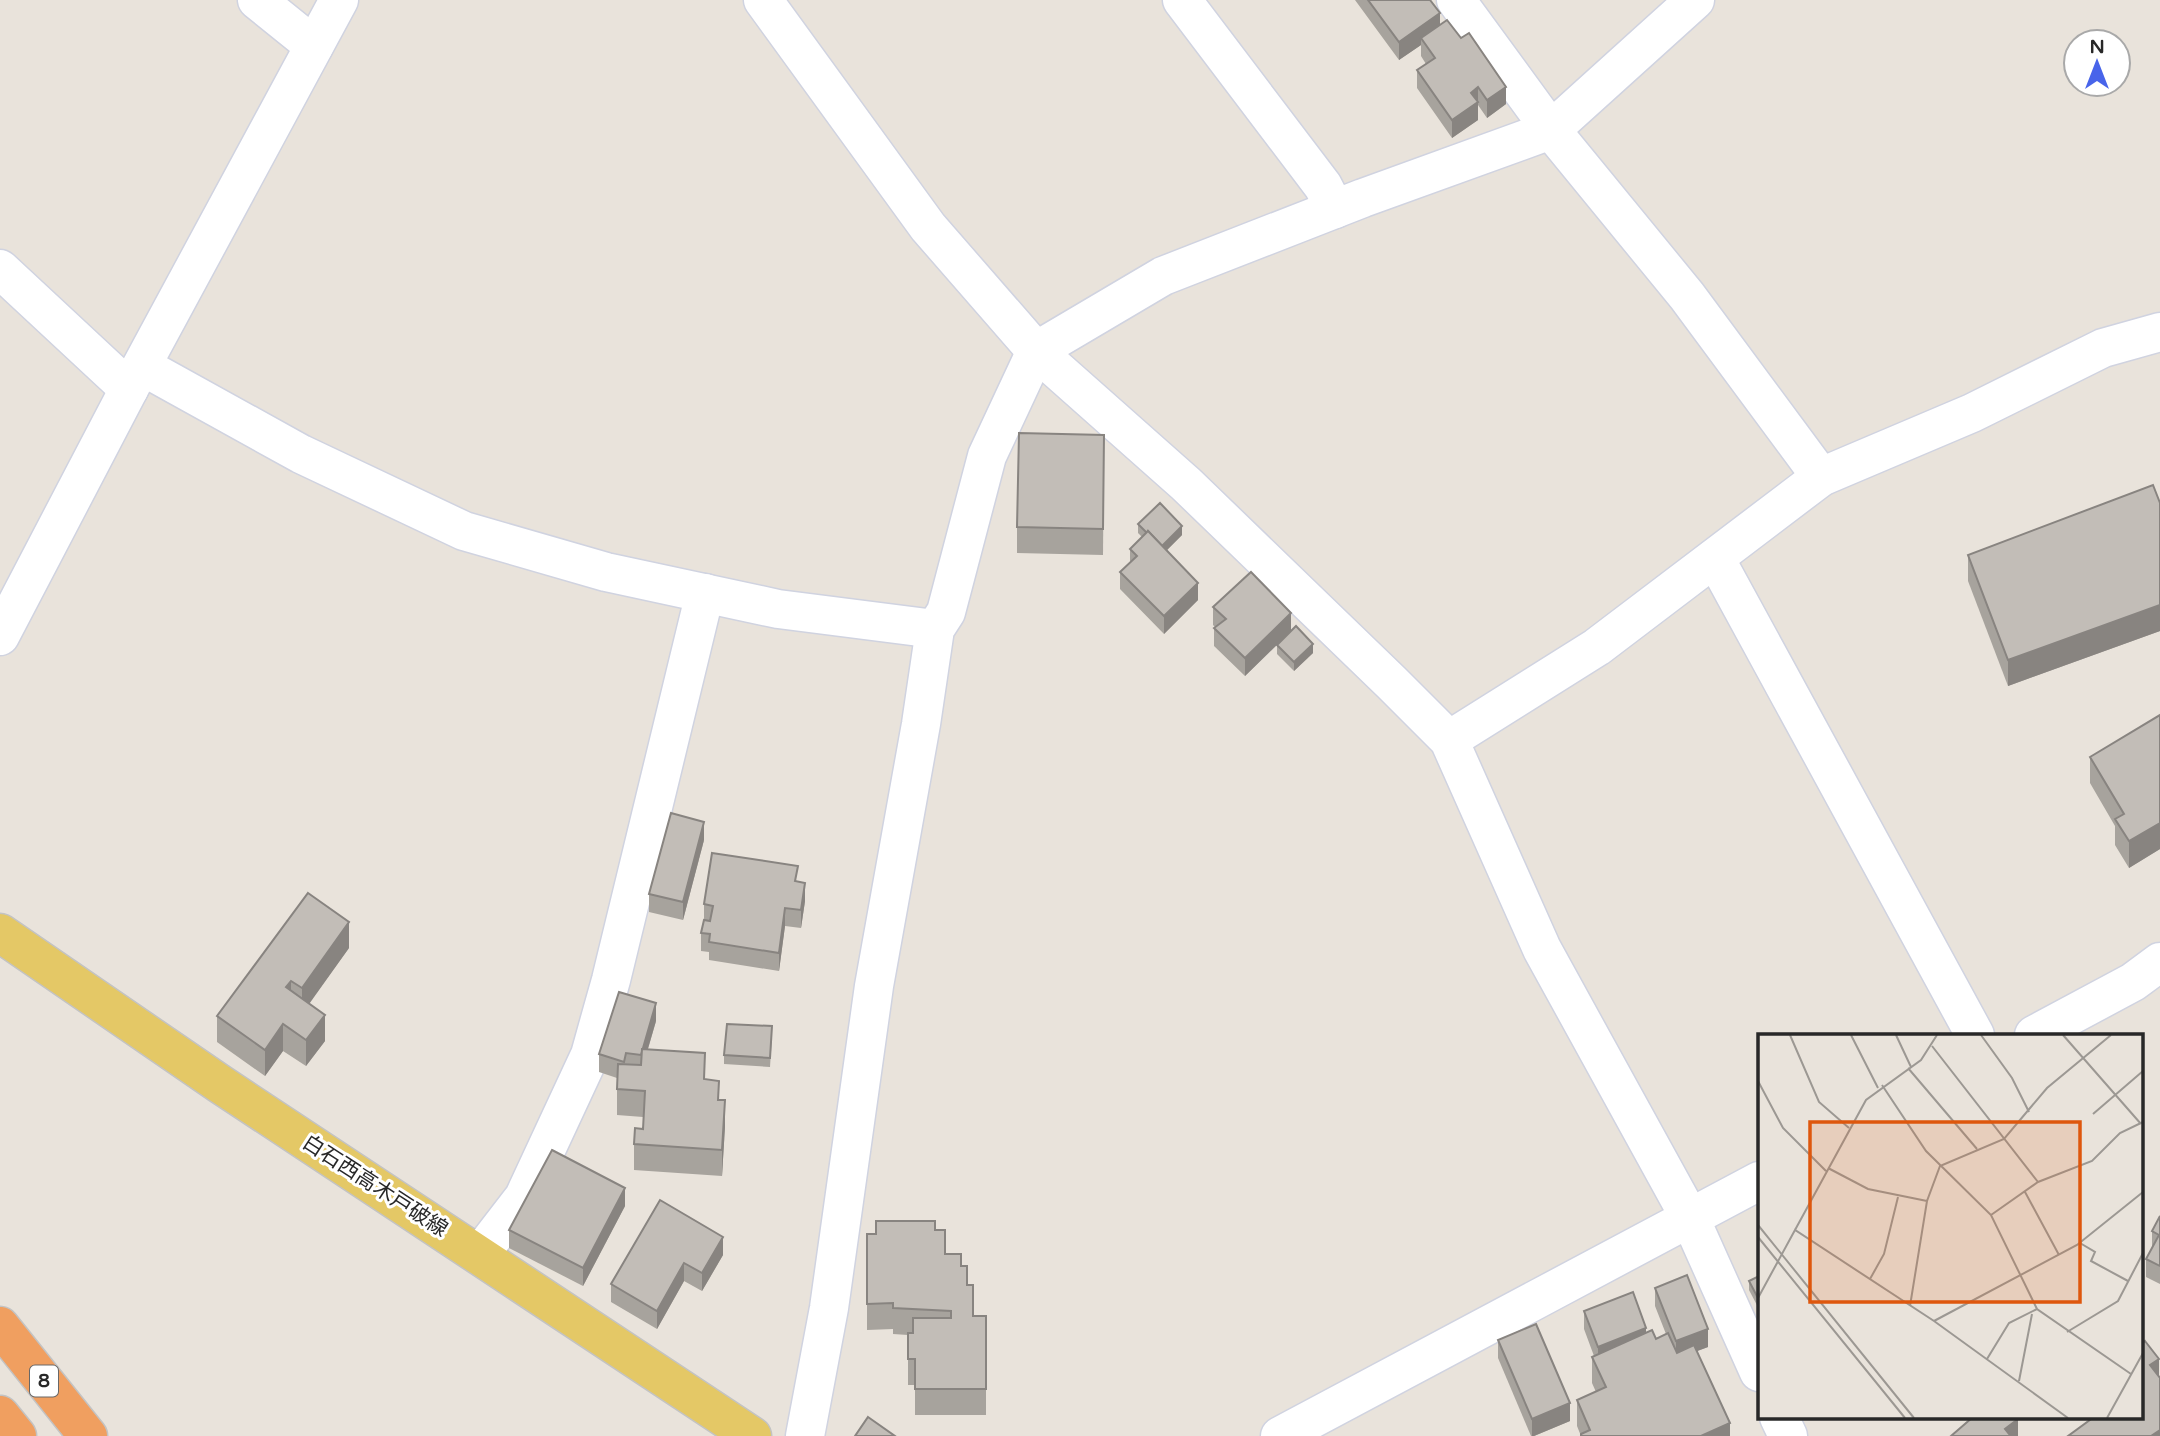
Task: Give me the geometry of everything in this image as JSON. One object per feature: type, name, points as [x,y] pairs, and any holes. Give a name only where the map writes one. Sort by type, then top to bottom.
[{"type":"highway","name":"8","points":[[0,1325],[88,1436]]},
{"type":"highway","points":[[0,1415],[17,1436]]},
{"type":"main road","name":"白石西高木戸破線","points":[[0,933],[220,1084],[752,1436]]},
{"type":"street","points":[[257,0],[314,46]]},
{"type":"street","points":[[0,636],[339,0]]},
{"type":"street","points":[[763,0],[928,227],[1036,351],[1186,484],[1448,740],[1542,950],[1690,1218],[1758,1370]]},
{"type":"street","points":[[1182,0],[1323,186],[1335,209]]},
{"type":"street","points":[[1456,0],[1551,130],[1687,296],[1821,477]]},
{"type":"street","points":[[805,1436],[830,1308],[874,986],[921,724],[935,629],[946,612],[987,456],[1036,351],[1163,276],[1335,209],[1551,130],[1695,0]]},
{"type":"street","points":[[0,269],[136,378],[464,531],[606,572],[778,609],[935,629]]},
{"type":"street","points":[[1448,740],[1597,647],[1821,477],[1972,413],[2103,348],[2160,332]]},
{"type":"street","points":[[1715,558],[1974,1034]]},
{"type":"street","points":[[480,1254],[524,1198],[590,1055],[705,593]]},
{"type":"street","points":[[2036,1034],[2133,982],[2159,963]]},
{"type":"street","points":[[1280,1436],[1758,1182]]},
{"type":"street","points":[[1779,1418],[1788,1436]]},
{"type":"building","points":[[1368,0],[1430,0],[1440,13],[1399,42]]},
{"type":"building","points":[[1447,20],[1461,38],[1469,33],[1506,87],[1487,100],[1478,87],[1471,93],[1478,102],[1452,120],[1417,70],[1435,58],[1421,38]]},
{"type":"building","points":[[1019,433],[1104,435],[1103,529],[1017,527]]},
{"type":"building","points":[[2153,485],[2160,503],[2160,605],[2008,660],[1968,555]]},
{"type":"building","points":[[1160,503],[1182,526],[1162,546],[1138,524]]},
{"type":"building","points":[[1148,531],[1198,583],[1164,616],[1120,572],[1137,556],[1130,549]]},
{"type":"building","points":[[1251,572],[1291,613],[1245,658],[1214,628],[1226,619],[1213,607]]},
{"type":"building","points":[[1296,626],[1313,644],[1294,662],[1277,645]]},
{"type":"building","points":[[2160,715],[2160,823],[2129,841],[2115,819],[2124,814],[2090,757]]},
{"type":"building","points":[[671,813],[704,822],[683,902],[649,894]]},
{"type":"building","points":[[712,853],[798,866],[795,881],[805,883],[801,910],[785,908],[779,953],[709,942],[710,934],[701,933],[704,920],[710,921],[713,906],[704,904]]},
{"type":"building","points":[[308,893],[349,922],[302,988],[291,981],[286,987],[325,1015],[306,1040],[283,1024],[265,1050],[217,1016]]},
{"type":"building","points":[[619,992],[656,1003],[641,1055],[626,1053],[624,1062],[599,1054]]},
{"type":"building","points":[[727,1024],[772,1026],[770,1058],[724,1055]]},
{"type":"building","points":[[642,1049],[705,1053],[704,1079],[719,1081],[718,1100],[725,1100],[722,1150],[634,1144],[635,1128],[643,1129],[645,1091],[617,1089],[618,1064],[641,1065]]},
{"type":"building","points":[[552,1150],[625,1188],[583,1268],[509,1230]]},
{"type":"building","points":[[660,1200],[723,1237],[702,1273],[684,1263],[657,1311],[611,1284]]},
{"type":"building","points":[[2160,1216],[2160,1266],[2146,1259],[2159,1235],[2152,1231]]},
{"type":"building","points":[[876,1221],[935,1221],[935,1230],[945,1230],[945,1254],[961,1254],[961,1266],[967,1266],[967,1285],[973,1285],[973,1316],[986,1316],[986,1389],[915,1389],[915,1359],[908,1359],[908,1333],[913,1333],[913,1318],[951,1318],[951,1311],[893,1308],[893,1303],[867,1304],[867,1234],[876,1234]]},
{"type":"building","points":[[1687,1275],[1708,1329],[1676,1341],[1655,1288]]},
{"type":"building","points":[[1758,1276],[1758,1298],[1749,1281]]},
{"type":"building","points":[[1633,1292],[1646,1328],[1598,1347],[1584,1311]]},
{"type":"building","points":[[1536,1324],[1570,1403],[1532,1419],[1498,1340]]},
{"type":"building","points":[[1652,1330],[1656,1339],[1668,1333],[1677,1353],[1694,1345],[1730,1423],[1701,1436],[1581,1436],[1590,1430],[1577,1400],[1606,1387],[1592,1357]]},
{"type":"building","points":[[2145,1341],[2159,1359],[2150,1365],[2160,1378],[2160,1430],[2151,1436],[2068,1436],[2093,1418],[2142,1418],[2142,1343]]},
{"type":"building","points":[[868,1417],[895,1436],[855,1436]]},
{"type":"building","points":[[1972,1418],[2018,1419],[2005,1429],[2009,1436],[1951,1436]]}]
